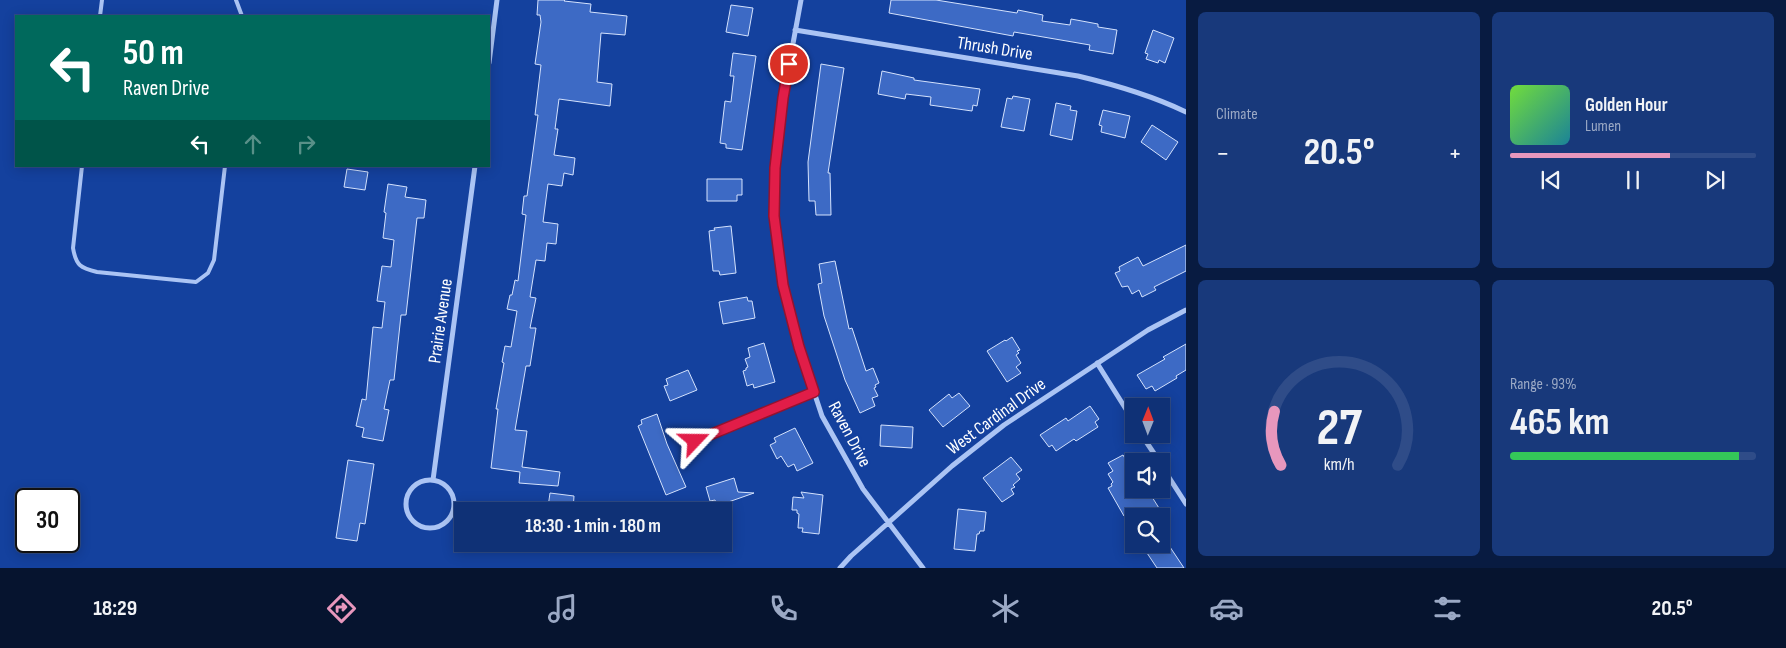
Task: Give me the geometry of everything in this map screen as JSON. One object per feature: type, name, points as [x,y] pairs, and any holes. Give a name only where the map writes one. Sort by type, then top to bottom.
[{"type":"street","points":[[490,55],[497,0]]},
{"type":"street","name":"Raven Drive","points":[[802,0],[783,98],[775,168],[774,216],[783,285],[799,347],[822,416],[863,490],[922,568]]},
{"type":"street","name":"Thrush Drive","points":[[796,30],[1078,76],[1123,87],[1160,100],[1186,112]]},
{"type":"street","name":"Prairie Avenue","points":[[433,480],[475,167]]},
{"type":"street","name":"West Cardinal Drive","points":[[840,568],[888,522],[952,466],[1004,425],[1148,330],[1186,310]]},
{"type":"street","points":[[1096,363],[1125,408]]},
{"type":"street","points":[[695,441],[814,392]]},
{"type":"street","points":[[1170,479],[1186,504]]},
{"type":"street","points":[[425,480],[433,480],[446,486],[451,492],[454,508],[446,521],[433,528],[425,527],[411,519],[405,504],[411,489],[425,480]]},
{"type":"lane","points":[[100,15],[102,0]]},
{"type":"lane","points":[[236,0],[242,15]]},
{"type":"lane","points":[[82,167],[73,248],[75,259],[82,268],[97,272],[196,282],[208,273],[214,260],[225,167]]},
{"type":"building","points":[[538,0],[565,0],[591,4],[590,12],[627,16],[625,35],[601,33],[597,82],[612,84],[610,106],[559,99],[555,129],[558,129],[554,155],[575,158],[573,175],[564,173],[562,186],[548,184],[543,222],[558,224],[556,244],[547,243],[545,261],[536,260],[530,297],[536,298],[530,328],[536,328],[530,366],[526,366],[515,430],[527,431],[522,467],[560,472],[558,486],[519,483],[520,472],[491,468],[498,409],[496,409],[504,363],[502,362],[505,346],[511,347],[517,311],[507,309],[515,280],[518,281],[526,215],[522,214],[524,196],[527,196],[538,115],[535,115],[541,65],[535,64],[541,22],[540,15],[537,15]]},
{"type":"building","points":[[891,0],[936,0],[1017,13],[1018,10],[1043,15],[1042,21],[1070,25],[1071,19],[1098,24],[1098,27],[1117,30],[1113,54],[1089,50],[1090,45],[1014,32],[1013,36],[889,13]]},
{"type":"building","points":[[731,5],[753,8],[748,36],[726,32]]},
{"type":"building","points":[[1153,30],[1174,38],[1165,63],[1159,60],[1158,63],[1146,59],[1148,54],[1145,53]]},
{"type":"building","points":[[733,53],[756,56],[742,150],[726,148],[726,144],[720,143],[725,101],[731,102],[734,76],[730,76]]},
{"type":"building","points":[[821,64],[844,68],[828,173],[830,173],[831,215],[816,215],[815,201],[809,201],[808,162]]},
{"type":"building","points":[[882,71],[914,78],[914,80],[980,89],[977,106],[973,105],[972,111],[930,105],[931,97],[906,94],[905,99],[878,94]]},
{"type":"building","points":[[1013,96],[1030,99],[1024,131],[1001,127],[1007,98],[1012,99]]},
{"type":"building","points":[[1056,103],[1071,106],[1070,110],[1077,111],[1072,140],[1050,135]]},
{"type":"building","points":[[1103,110],[1130,116],[1125,138],[1101,132],[1102,126],[1099,125]]},
{"type":"building","points":[[1152,125],[1178,142],[1166,160],[1141,142]]},
{"type":"building","points":[[347,169],[368,172],[365,190],[344,187]]},
{"type":"building","points":[[707,179],[742,179],[742,195],[737,195],[737,201],[707,201]]},
{"type":"building","points":[[388,184],[407,187],[405,197],[426,200],[424,218],[417,218],[406,315],[401,315],[394,380],[390,380],[384,409],[389,410],[383,441],[362,437],[364,428],[356,426],[362,399],[366,400],[373,327],[382,328],[385,302],[377,301],[382,266],[391,267],[394,240],[383,238]]},
{"type":"building","points":[[731,226],[736,273],[720,275],[719,271],[713,271],[709,231],[715,230],[714,228]]},
{"type":"building","points":[[1186,245],[1186,271],[1154,287],[1156,290],[1142,297],[1139,290],[1132,294],[1128,286],[1122,287],[1115,273],[1120,271],[1119,267],[1138,257],[1143,266]]},
{"type":"building","points":[[835,261],[849,329],[852,328],[866,371],[873,368],[879,383],[874,388],[878,396],[872,398],[875,406],[860,413],[845,380],[824,316],[818,284],[822,283],[819,264]]},
{"type":"building","points":[[747,297],[748,301],[752,301],[755,318],[723,324],[719,302]]},
{"type":"building","points":[[1012,337],[1020,350],[1017,351],[1019,353],[1016,355],[1021,363],[1016,367],[1021,373],[1007,382],[987,351]]},
{"type":"building","points":[[764,343],[775,382],[754,388],[753,384],[747,386],[743,371],[748,367],[745,359],[750,357],[748,348]]},
{"type":"building","points":[[1186,344],[1186,370],[1176,376],[1177,378],[1155,391],[1152,386],[1146,389],[1137,375]]},
{"type":"building","points":[[688,370],[697,390],[670,401],[664,386],[668,385],[666,379]]},
{"type":"building","points":[[959,393],[970,406],[943,427],[929,410],[949,394],[952,398]]},
{"type":"building","points":[[1090,406],[1099,419],[1095,422],[1098,427],[1056,451],[1052,445],[1049,447],[1040,435],[1066,418],[1068,421]]},
{"type":"building","points":[[657,414],[667,444],[686,487],[666,495],[638,426],[642,424],[641,420]]},
{"type":"building","points":[[881,425],[913,427],[912,448],[880,446]]},
{"type":"building","points":[[795,428],[813,463],[797,471],[794,464],[788,467],[781,456],[777,459],[770,445],[776,442],[774,438]]},
{"type":"building","points":[[1123,455],[1125,458],[1125,498],[1153,498],[1159,508],[1125,508],[1124,516],[1108,488],[1112,486],[1113,482],[1108,474],[1113,471],[1108,463]]},
{"type":"building","points":[[1011,457],[1022,470],[1016,474],[1020,479],[1013,485],[1015,487],[1011,489],[1014,494],[1002,502],[983,478]]},
{"type":"building","points":[[348,460],[374,464],[365,524],[360,523],[357,541],[336,538]]},
{"type":"building","points":[[734,478],[738,492],[754,493],[728,502],[716,502],[715,500],[710,501],[706,487]]},
{"type":"building","points":[[801,492],[823,495],[819,534],[802,532],[803,528],[798,528],[799,514],[797,510],[792,510],[793,497],[804,498]]},
{"type":"building","points":[[550,493],[574,496],[574,502],[549,502]]},
{"type":"building","points":[[958,509],[986,512],[984,531],[980,531],[977,534],[975,551],[954,549]]},
{"type":"building","points":[[1170,547],[1184,568],[1157,568],[1147,553],[1170,553]]},
{"type":"route","points":[[695,441],[814,392],[799,347],[783,285],[774,216],[775,168],[789,64]]}]
